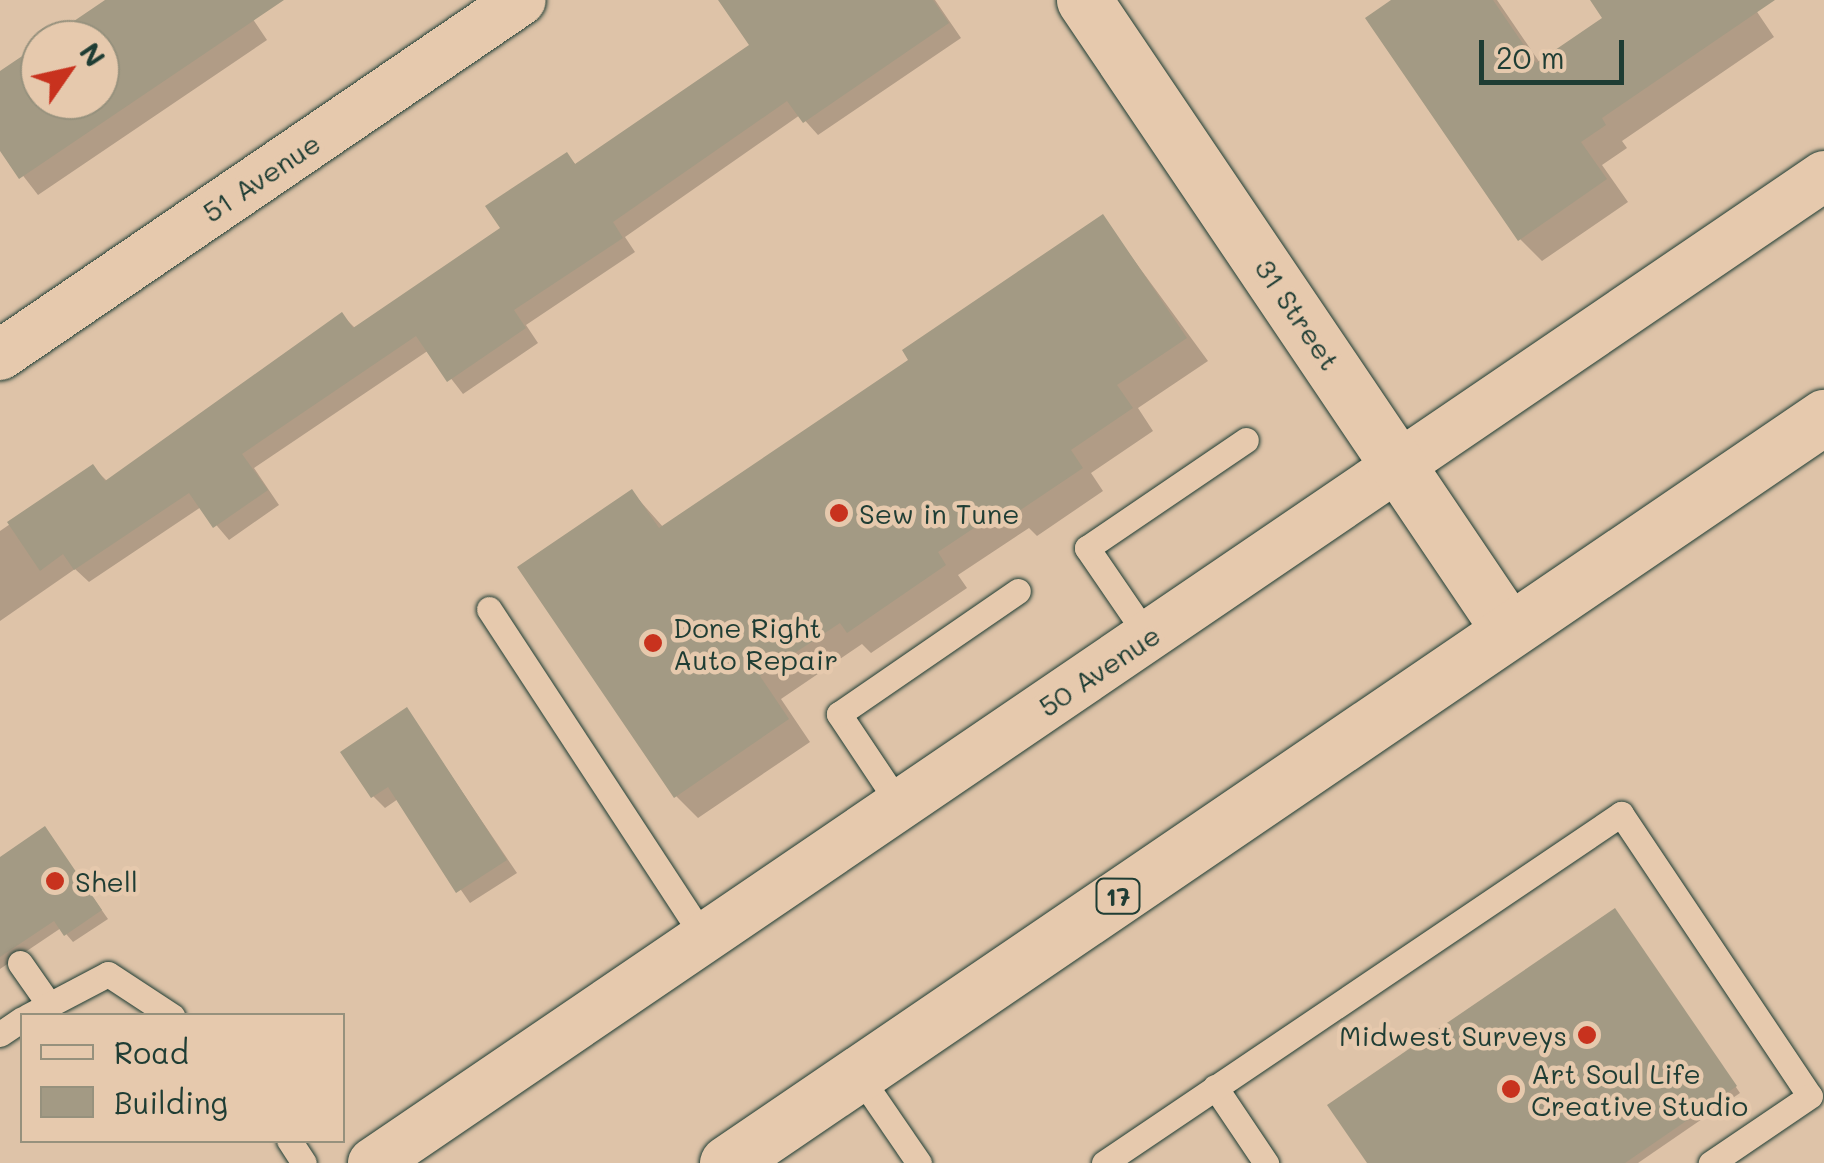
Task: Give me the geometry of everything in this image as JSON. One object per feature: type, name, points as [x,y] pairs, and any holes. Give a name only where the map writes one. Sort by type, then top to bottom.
[{"type":"main road","name":"31 Street","points":[[1084,0],[1509,630]]},
{"type":"main road","name":"17","points":[[726,1163],[1824,416]]},
{"type":"street","name":"51 Avenue","points":[[0,354],[521,0]]},
{"type":"street","name":"50 Avenue","points":[[373,1163],[1824,176]]},
{"type":"lane","points":[[1148,637],[1087,548],[1246,440]]},
{"type":"lane","points":[[901,807],[839,714],[1018,591]]},
{"type":"lane","points":[[489,609],[706,940]]},
{"type":"lane","points":[[1104,1163],[1620,814],[1810,1096],[1710,1163]]},
{"type":"lane","points":[[20,962],[33,1013],[108,974],[167,1013]]},
{"type":"lane","points":[[858,1074],[919,1163]]},
{"type":"lane","points":[[1214,1088],[1266,1163]]},
{"type":"building","points":[[105,0],[284,0],[120,111],[120,20],[76,20]]},
{"type":"building","points":[[718,0],[933,0],[949,23],[803,123],[787,101],[613,222],[623,238],[514,310],[526,328],[447,382],[416,336],[242,454],[268,490],[213,528],[189,493],[74,570],[63,554],[40,571],[7,522],[93,464],[105,481],[342,312],[353,328],[500,228],[485,206],[567,152],[575,164],[749,45]]},
{"type":"building","points":[[1391,0],[1493,0],[1536,63],[1602,18],[1590,0],[1775,0],[1602,118],[1606,125],[1581,142],[1607,179],[1518,241],[1365,18]]},
{"type":"building","points":[[20,58],[20,120],[106,120],[19,179],[0,151],[0,71]]},
{"type":"building","points":[[1103,214],[1187,338],[1117,385],[1133,408],[1071,450],[1083,468],[1013,515],[1007,506],[938,552],[946,565],[847,633],[840,623],[760,676],[789,719],[674,798],[517,567],[632,489],[659,528],[908,360],[902,350]]},
{"type":"building","points":[[407,707],[507,860],[456,893],[388,787],[371,798],[340,752]]},
{"type":"building","points":[[45,826],[102,910],[64,936],[54,921],[0,957],[0,857]]},
{"type":"building","points":[[1615,908],[1737,1086],[1625,1163],[1367,1163],[1327,1105]]},
{"type":"place","name":"Sew in Tune","points":[[839,513]]},
{"type":"place","name":"Done Right Auto Repair","points":[[653,643]]},
{"type":"place","name":"Shell","points":[[55,881]]},
{"type":"place","name":"Midwest Surveys","points":[[1587,1035]]},
{"type":"place","name":"Art Soul Life Creative Studio","points":[[1511,1089]]}]
